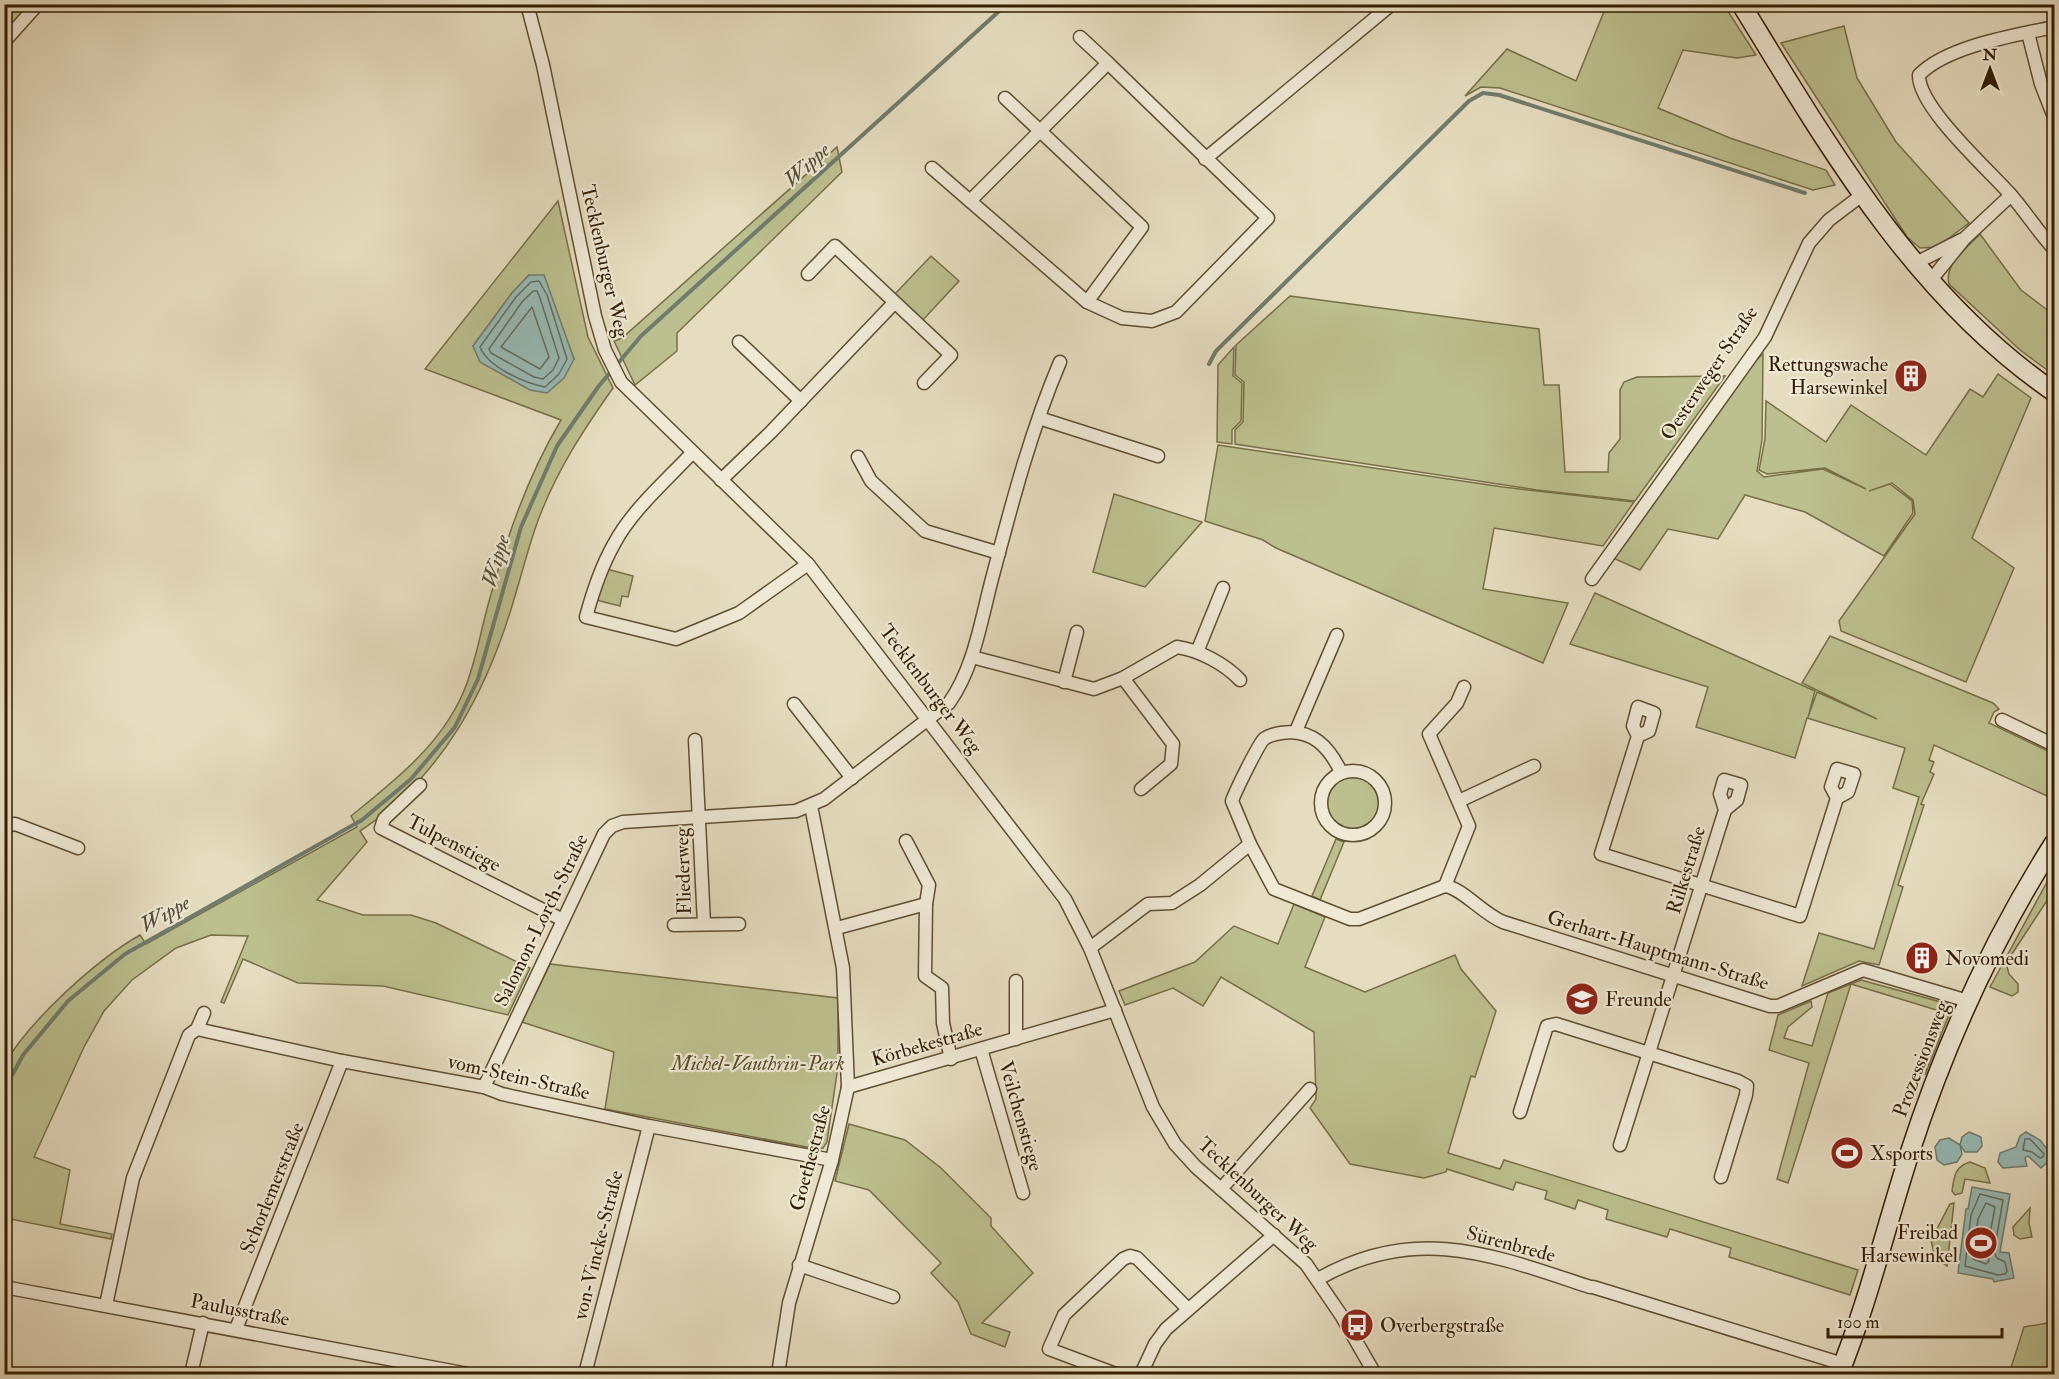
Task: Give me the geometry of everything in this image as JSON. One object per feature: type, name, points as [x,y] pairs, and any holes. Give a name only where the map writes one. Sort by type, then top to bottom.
[{"type":"street","points":[[4,42],[38,4]]},
{"type":"street","name":"Tecklenburger Weg","points":[[527,4],[543,65],[595,316],[605,350],[621,382],[808,564],[929,720],[1065,899],[1090,948],[1153,1107],[1162,1123],[1182,1152],[1274,1235],[1318,1279],[1375,1374]]},
{"type":"street","points":[[1205,159],[1392,4]]},
{"type":"street","points":[[1742,4],[1824,140],[1862,195],[1916,263],[1954,306],[1998,346],[2055,392]]},
{"type":"street","points":[[2055,27],[1942,58],[1918,75],[1918,87],[1935,110],[2011,195],[2055,249]]},
{"type":"street","points":[[2028,33],[2041,84],[2055,117]]},
{"type":"street","points":[[932,168],[1087,302],[1122,318],[1152,321],[1176,312],[1268,218],[1080,37]]},
{"type":"street","points":[[970,201],[1108,63]]},
{"type":"street","points":[[1005,98],[1142,227],[1087,302]]},
{"type":"street","name":"Oesterweger Straße","points":[[1592,579],[1765,337],[1809,243],[1829,220],[1862,195]]},
{"type":"street","points":[[1931,280],[1965,238],[2011,195]]},
{"type":"street","points":[[1916,263],[1965,238]]},
{"type":"street","points":[[808,274],[835,246],[951,355],[924,383]]},
{"type":"street","points":[[721,480],[801,401],[894,303]]},
{"type":"street","points":[[739,342],[801,401]]},
{"type":"street","name":"Salomon-Lorch-Straße","points":[[484,1088],[604,834],[612,826],[623,822],[796,811],[811,806],[852,778],[949,703],[961,686],[972,657],[999,553],[1039,418],[1060,362]]},
{"type":"street","points":[[1039,418],[1158,456]]},
{"type":"street","points":[[692,453],[635,514],[615,542],[597,580],[586,617],[676,639],[739,613],[808,564]]},
{"type":"street","points":[[858,457],[871,481],[925,531],[999,553]]},
{"type":"street","points":[[1197,652],[1223,588]]},
{"type":"street","points":[[1064,682],[1077,632]]},
{"type":"street","points":[[1296,730],[1336,635]]},
{"type":"street","points":[[972,657],[1094,689],[1123,678],[1171,649],[1183,648],[1197,652],[1229,669],[1240,680]]},
{"type":"street","points":[[1123,678],[1173,744],[1171,764],[1141,789]]},
{"type":"street","points":[[1341,772],[1323,744],[1296,730],[1272,734],[1264,739],[1236,789],[1232,801],[1250,844],[1274,889],[1350,919],[1359,919],[1445,886],[1468,832],[1467,820],[1429,734],[1457,703],[1464,687]]},
{"type":"street","points":[[794,704],[852,778]]},
{"type":"street","points":[[2002,720],[2055,745]]},
{"type":"street","points":[[1638,736],[1601,854],[1701,886],[1800,916],[1837,798]]},
{"type":"street","name":"Fliederweg","points":[[695,740],[704,924]]},
{"type":"street","points":[[1459,801],[1534,766]]},
{"type":"street","points":[[1352,770],[1364,772],[1381,787],[1385,808],[1374,827],[1364,833],[1342,833],[1325,820],[1321,798],[1331,778],[1341,772],[1352,770]]},
{"type":"street","name":"Tulpenstiege","points":[[420,785],[384,819],[381,828],[562,920]]},
{"type":"street","name":"Goethestraße","points":[[778,1374],[789,1303],[832,1160],[848,1087],[847,1019],[837,928],[811,806]]},
{"type":"street","name":"Rilkestraße","points":[[1620,1145],[1725,810]]},
{"type":"street","points":[[4,826],[15,824],[78,848]]},
{"type":"street","points":[[906,841],[929,885],[926,904],[926,976],[942,987],[943,1023],[951,1059]]},
{"type":"street","name":"Prozessionsweg","points":[[1841,1369],[1910,1151],[1968,1000],[2017,905],[2055,843]]},
{"type":"street","points":[[1090,948],[1148,904],[1172,903],[1250,844]]},
{"type":"street","name":"Gerhart-Hauptmann-Straße","points":[[1445,886],[1457,890],[1487,916],[1503,922],[1770,1006],[1778,1006],[1863,970],[1968,1000]]},
{"type":"street","points":[[837,928],[926,904]]},
{"type":"street","name":"Fliederweg","points":[[674,925],[739,924]]},
{"type":"street","points":[[1016,981],[1016,1039]]},
{"type":"street","name":"Körbekestraße","points":[[848,1087],[1115,1010]]},
{"type":"street","points":[[106,1305],[133,1178],[189,1035],[197,1029],[204,1013]]},
{"type":"street","points":[[1520,1112],[1547,1026],[1556,1024],[1738,1081],[1747,1086],[1721,1177]]},
{"type":"street","name":"vom-Stein-Straße","points":[[197,1029],[342,1061],[484,1088],[502,1094],[649,1126],[832,1160]]},
{"type":"street","name":"Veilchenstiege","points":[[981,1049],[1023,1193]]},
{"type":"street","name":"Schorlemerstraße","points":[[237,1329],[342,1061]]},
{"type":"street","points":[[1221,1189],[1310,1089]]},
{"type":"street","name":"von-Vincke-Straße","points":[[585,1374],[649,1126]]},
{"type":"street","points":[[1141,1374],[1155,1344],[1187,1308],[1274,1235]]},
{"type":"street","name":"Sürenbrede","points":[[1318,1279],[1336,1269],[1375,1256],[1440,1247],[1490,1255],[1841,1369]]},
{"type":"street","points":[[1116,1374],[1049,1349],[1064,1315],[1123,1259],[1130,1256],[1137,1258],[1187,1308]]},
{"type":"street","points":[[800,1265],[893,1296]]},
{"type":"street","name":"Paulusstraße","points":[[4,1287],[468,1374]]},
{"type":"street","points":[[191,1374],[203,1323]]},
{"type":"green space","points":[[1607,4],[1724,5],[1756,55],[1737,58],[1683,50],[1658,108],[1730,138],[1826,170],[1835,185],[1813,190],[1500,88],[1481,87],[1465,96],[1507,49],[1576,81]]},
{"type":"green space","points":[[5,5],[32,5],[5,36]]},
{"type":"green space","points":[[1844,26],[1857,78],[1896,142],[1969,223],[1937,247],[1920,248],[1907,237],[1781,43]]},
{"type":"green space","points":[[837,147],[842,172],[677,333],[677,351],[635,385],[614,341],[622,338]]},
{"type":"green space","points":[[558,201],[588,337],[613,388],[572,450],[546,500],[504,631],[476,697],[438,757],[415,784],[389,809],[360,831],[367,842],[317,900],[363,915],[411,915],[436,923],[530,968],[508,1015],[383,986],[298,983],[243,959],[224,1003],[221,1002],[248,936],[211,935],[176,948],[132,980],[104,1011],[84,1047],[34,1157],[70,1170],[60,1224],[112,1234],[111,1239],[5,1218],[4,1065],[46,1011],[84,976],[140,935],[146,944],[357,827],[351,816],[399,776],[429,746],[442,730],[463,693],[510,533],[527,487],[561,420],[425,369]],"holes":[[[529,275],[562,327],[574,359],[473,346],[512,293]]]},
{"type":"green space","points":[[1980,234],[2021,290],[2054,315],[2054,375],[2020,350],[1949,284],[1948,276],[1953,263]]},
{"type":"green space","points":[[931,256],[959,281],[922,321],[894,295]]},
{"type":"green space","points":[[1290,296],[1539,329],[1544,385],[1559,385],[1565,472],[1608,472],[1609,453],[1620,439],[1620,390],[1624,382],[1637,377],[1725,376],[1635,501],[1537,490],[1235,444],[1235,430],[1243,422],[1244,382],[1235,375],[1236,345]]},
{"type":"green space","points":[[1234,347],[1233,376],[1242,383],[1241,421],[1232,430],[1232,444],[1217,442],[1218,365]]},
{"type":"green space","points":[[1763,354],[1762,440],[1757,471],[1764,477],[1823,469],[1866,489],[1825,468],[1767,474],[1759,470],[1765,439],[1766,401],[1826,442],[1851,405],[1926,455],[1970,389],[1983,397],[1998,374],[2031,398],[1972,538],[2014,568],[1966,682],[1841,631],[1839,621],[1915,514],[1913,500],[1892,483],[1869,491],[1890,484],[1912,501],[1913,513],[1884,556],[1805,512],[1745,495],[1718,539],[1668,529],[1640,570],[1613,558],[1751,365]]},
{"type":"green space","points":[[1218,445],[1503,487],[1634,502],[1603,546],[1494,528],[1483,589],[1568,603],[1543,663],[1276,548],[1263,540],[1205,521]]},
{"type":"green space","points":[[1114,494],[1202,522],[1145,587],[1093,572]]},
{"type":"green space","points":[[607,569],[633,576],[628,597],[622,596],[620,606],[596,600]]},
{"type":"green space","points":[[1595,593],[1815,691],[1808,717],[1817,692],[1877,719],[1802,683],[1830,636],[1993,703],[1999,709],[1994,712],[1989,723],[2054,754],[2054,799],[1934,745],[1929,760],[1934,762],[1930,772],[1934,774],[1921,804],[1924,805],[1898,885],[1903,887],[1879,965],[1859,961],[1802,986],[1819,933],[1874,949],[1919,797],[1893,788],[1905,748],[1807,718],[1795,758],[1696,727],[1708,687],[1570,644]]},
{"type":"green space","points":[[1348,777],[1358,777],[1372,784],[1379,803],[1372,822],[1358,829],[1348,829],[1338,825],[1331,818],[1327,808],[1327,798],[1331,788],[1338,781]]},
{"type":"green space","points":[[1336,839],[1344,842],[1320,900],[1312,896]]},
{"type":"green space","points":[[2054,869],[2054,890],[2006,963],[2009,974],[2018,984],[2018,992],[2012,996],[1990,987]]},
{"type":"green space","points":[[1294,904],[1325,917],[1305,967],[1365,992],[1455,955],[1461,969],[1496,1011],[1475,1077],[1471,1076],[1448,1153],[1500,1169],[1504,1160],[1858,1270],[1850,1295],[1729,1257],[1731,1248],[1670,1229],[1667,1237],[1606,1219],[1608,1210],[1578,1200],[1575,1209],[1545,1199],[1547,1191],[1516,1182],[1513,1190],[1447,1169],[1446,1172],[1424,1178],[1350,1164],[1310,1108],[1316,1099],[1314,1032],[1221,977],[1203,1006],[1173,988],[1125,1005],[1119,991],[1195,962],[1234,926],[1278,944]]},
{"type":"green space","name":"Michel-Vauthrin-Park","points":[[550,964],[838,998],[838,1066],[827,1142],[823,1148],[817,1149],[605,1109],[614,1052],[522,1022]]},
{"type":"green space","points":[[1861,980],[1948,1004],[1951,1010],[1925,1075],[1943,1012],[1851,984],[1788,1183],[1777,1179],[1809,1063],[1769,1050],[1778,1015],[1811,1001],[1812,1007],[1788,1027],[1784,1038],[1812,1046],[1828,993]]},
{"type":"green space","points":[[849,1124],[905,1140],[941,1168],[991,1218],[991,1226],[1033,1273],[982,1323],[1010,1332],[1005,1347],[971,1334],[958,1302],[931,1273],[941,1263],[869,1190],[835,1181]]},
{"type":"green space","points":[[1970,1162],[1985,1168],[1990,1183],[1965,1179],[1962,1193],[1955,1195],[1952,1191],[1956,1173],[1961,1166]]},
{"type":"green space","points":[[1954,1203],[1947,1266],[1935,1258],[1931,1240],[1950,1204]]},
{"type":"green space","points":[[2030,1208],[2029,1223],[2032,1237],[2020,1239],[2014,1235],[2013,1227]]},
{"type":"green space","points":[[2054,1322],[2054,1374],[2009,1374],[2024,1327]]},
{"type":"water","points":[[529,275],[544,275],[574,359],[564,378],[547,393],[530,390],[480,362],[473,346],[512,293]]},
{"type":"water","points":[[1969,1132],[1981,1137],[1982,1146],[1977,1152],[1965,1152],[1960,1145],[1962,1137]]},
{"type":"water","points":[[2026,1132],[2040,1140],[2053,1157],[2041,1168],[2028,1156],[2025,1158],[2027,1166],[2003,1168],[1998,1162],[2000,1153],[2016,1147],[2020,1136]]},
{"type":"water","points":[[1949,1138],[1960,1145],[1962,1154],[1957,1162],[1944,1165],[1937,1160],[1935,1147],[1940,1140]]},
{"type":"water","name":"Freibad Harsewinkel","points":[[1972,1187],[2010,1194],[2000,1252],[2009,1253],[2014,1278],[1994,1282],[1993,1279],[1958,1273],[1966,1209],[1968,1209]]},
{"type":"waterway","name":"Wippe","points":[[4,1090],[23,1055],[68,1001],[125,954],[362,820],[411,779],[455,727],[478,679],[521,527],[557,446],[598,387],[641,336],[1007,4]]},
{"type":"waterway","points":[[1209,364],[1216,351],[1469,101],[1483,93],[1499,95],[1805,193]]},
{"type":"place","name":"Rettungswache Harsewinkel","points":[[1911,376]]},
{"type":"place","name":"Novomedi","points":[[1922,958]]},
{"type":"place","name":"Freunde","points":[[1582,999]]},
{"type":"place","name":"Xsports","points":[[1847,1153]]},
{"type":"place","name":"Freibad Harsewinkel","points":[[1981,1243]]},
{"type":"place","name":"Overbergstraße","points":[[1357,1325]]}]
